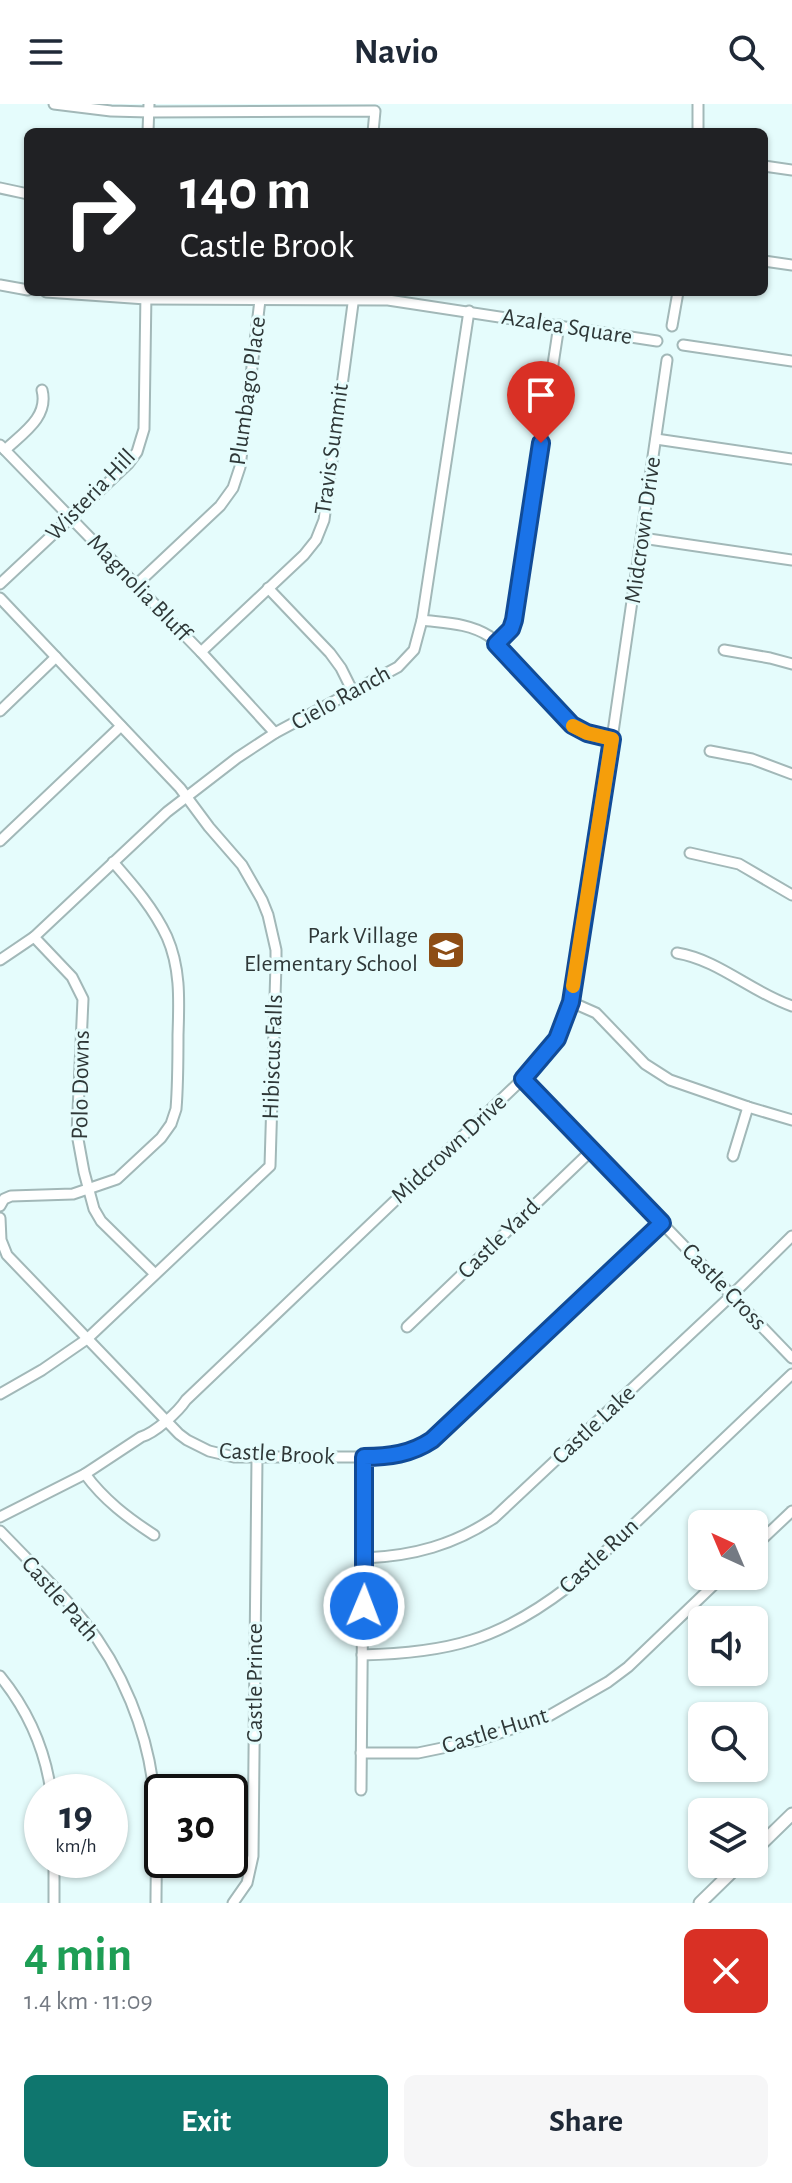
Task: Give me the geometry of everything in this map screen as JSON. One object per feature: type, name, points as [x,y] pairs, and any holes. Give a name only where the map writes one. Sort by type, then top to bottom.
[{"type":"main road","points":[[768,1837],[792,1814]]},
{"type":"main road","points":[[700,1903],[726,1878]]},
{"type":"street","points":[[54,104],[111,111],[149,108],[375,111],[373,128]]},
{"type":"street","points":[[698,104],[699,128]]},
{"type":"street","points":[[148,128],[149,108]]},
{"type":"street","points":[[768,167],[792,170]]},
{"type":"street","points":[[0,188],[24,193]]},
{"type":"street","points":[[768,262],[792,265]]},
{"type":"street","points":[[0,285],[24,289]]},
{"type":"street","name":"Azalea Square","points":[[146,296],[260,300],[335,296]]},
{"type":"street","name":"Wisteria Hill","points":[[0,584],[137,452],[144,429],[146,296]]},
{"type":"street","name":"Travis Summit","points":[[201,652],[316,540],[324,520],[354,296]]},
{"type":"street","name":"Azalea Square","points":[[361,296],[657,341]]},
{"type":"street","points":[[672,326],[677,296]]},
{"type":"street","name":"Plumbago Place","points":[[136,585],[220,506],[233,488],[240,467],[260,300]]},
{"type":"street","name":"Cielo Ranch","points":[[0,960],[34,937],[167,812],[246,752],[275,733],[389,673],[406,660],[418,640],[422,620],[469,311]]},
{"type":"street","points":[[496,644],[511,629],[514,620],[559,325]]},
{"type":"street","points":[[683,345],[792,361]]},
{"type":"street","name":"Midcrown Drive","points":[[0,1517],[85,1474],[148,1435],[523,1079],[557,1039],[571,1002],[667,360]]},
{"type":"street","points":[[2,447],[43,411],[45,400],[42,390]]},
{"type":"street","points":[[656,439],[792,459]]},
{"type":"street","name":"Magnolia Bluff","points":[[2,447],[201,652],[275,733]]},
{"type":"street","points":[[642,538],[792,560]]},
{"type":"street","points":[[268,588],[330,653],[353,692]]},
{"type":"street","name":"Hibiscus Falls","points":[[0,598],[187,796],[203,820],[242,865],[262,900],[272,932],[276,964],[270,1166],[87,1339],[42,1370],[1,1391]]},
{"type":"street","points":[[422,620],[476,628],[489,636],[572,725],[587,733],[612,739]]},
{"type":"street","points":[[724,650],[792,664]]},
{"type":"street","points":[[0,711],[56,657]]},
{"type":"street","points":[[0,841],[121,726]]},
{"type":"street","points":[[710,751],[752,759],[792,774]]},
{"type":"street","points":[[690,853],[739,864],[792,895]]},
{"type":"street","points":[[2,1202],[11,1196],[73,1194],[117,1179],[161,1138],[171,1124],[176,1109],[179,984],[175,960],[157,916],[113,862]]},
{"type":"street","name":"Polo Downs","points":[[34,937],[72,977],[83,999],[77,1134],[94,1209],[101,1221],[155,1274]]},
{"type":"street","points":[[677,953],[708,960],[736,979],[792,1006]]},
{"type":"street","points":[[571,1002],[596,1013],[645,1064],[670,1080],[792,1120]]},
{"type":"street","name":"Castle Cross","points":[[523,1079],[792,1358]]},
{"type":"street","points":[[733,1156],[748,1107]]},
{"type":"street","name":"Castle Yard","points":[[407,1327],[591,1151]]},
{"type":"street","name":"Castle Brook","points":[[0,1218],[1,1240],[7,1255],[164,1419],[187,1440],[209,1451],[225,1456],[257,1457],[387,1457],[403,1454],[432,1440],[662,1223]]},
{"type":"street","name":"Castle Lake","points":[[365,1558],[394,1557],[439,1547],[477,1530],[494,1518],[792,1236]]},
{"type":"street","name":"Castle Run","points":[[362,1655],[404,1654],[463,1643],[505,1627],[544,1605],[568,1587],[792,1374]]},
{"type":"street","name":"Castle Prince","points":[[233,1903],[247,1883],[253,1856],[257,1457]]},
{"type":"street","points":[[361,1790],[364,1457]]},
{"type":"street","points":[[85,1474],[103,1496],[154,1535]]},
{"type":"street","points":[[768,1534],[792,1511]]},
{"type":"street","name":"Castle Path","points":[[0,1531],[85,1622],[123,1685],[148,1755],[154,1791],[156,1903]]},
{"type":"street","name":"Castle Hunt","points":[[361,1753],[418,1753],[476,1741],[547,1717],[618,1675],[708,1590]]},
{"type":"street","points":[[0,1676],[23,1709],[43,1756],[47,1774]]},
{"type":"street","points":[[54,1878],[54,1903]]},
{"type":"slow traffic","points":[[573,726],[612,739],[573,986]]},
{"type":"place","name":"Park Village Elementary School","points":[[446,950]]},
{"type":"route","points":[[364,1606],[364,1457],[403,1454],[432,1440],[662,1223],[523,1079],[557,1039],[571,1002],[612,739],[587,733],[572,725],[496,644],[506,636],[514,620],[541,443]]}]
